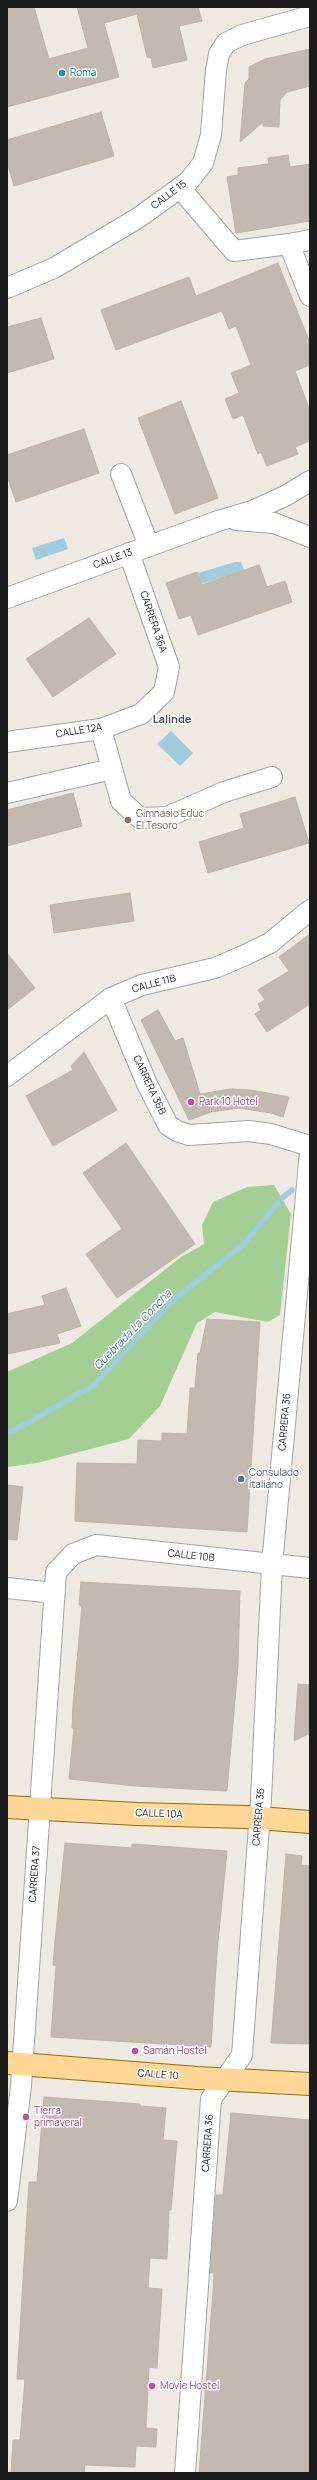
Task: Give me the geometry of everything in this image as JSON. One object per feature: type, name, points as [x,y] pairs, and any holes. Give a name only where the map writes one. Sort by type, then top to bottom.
[{"type":"main road","name":"CALLE 10A","points":[[7,1807],[259,1817],[310,1822]]},
{"type":"main road","name":"CALLE 10","points":[[15,2064],[310,2084]]},
{"type":"street","name":"CALLE 15","points":[[7,288],[54,268],[138,218],[180,188],[203,163],[211,135],[219,54],[226,43],[242,35],[310,16]]},
{"type":"street","points":[[180,188],[234,251],[310,240]]},
{"type":"street","points":[[289,244],[310,296]]},
{"type":"street","points":[[121,474],[149,546]]},
{"type":"street","name":"CALLE 13","points":[[7,598],[218,521],[252,511],[285,496],[310,482]]},
{"type":"street","name":"CALLE 13","points":[[218,521],[246,519],[274,523],[310,537]]},
{"type":"street","name":"CARRERA 36A","points":[[129,553],[168,667],[164,692]]},
{"type":"street","name":"CALLE 12A","points":[[7,742],[101,729],[141,714],[164,692]]},
{"type":"street","points":[[101,729],[121,801],[140,818],[167,817],[224,792],[272,777]]},
{"type":"street","points":[[7,793],[112,769]]},
{"type":"street","name":"CALLE 11B","points":[[7,1076],[111,998],[142,985],[215,968],[244,956],[270,943],[310,910]]},
{"type":"street","name":"CARRERA 36B","points":[[111,998],[147,1084],[168,1125],[189,1134],[249,1132],[271,1134],[310,1146]]},
{"type":"street","name":"CARRERA 36","points":[[185,2473],[211,2099],[227,2079],[242,2054],[259,1817],[272,1565],[310,1152]]},
{"type":"street","name":"CALLE 10B","points":[[73,1554],[96,1546],[310,1568]]},
{"type":"street","name":"CARRERA 37","points":[[7,2201],[15,2064],[40,1809],[56,1572],[73,1554]]},
{"type":"street","points":[[7,1588],[55,1593]]},
{"type":"green space","points":[[274,1185],[291,1214],[280,1315],[268,1322],[215,1312],[197,1323],[160,1406],[129,1439],[37,1463],[7,1467],[7,1372],[72,1343],[181,1257],[204,1244],[202,1225],[213,1202],[247,1187]]},
{"type":"water","points":[[64,538],[68,549],[36,560],[32,548]]},
{"type":"water","points":[[235,562],[241,562],[244,570],[202,584],[198,573]]},
{"type":"water","points":[[171,731],[193,753],[180,766],[157,744]]},
{"type":"building","points":[[7,7],[34,7],[49,59],[88,48],[77,7],[198,7],[202,21],[179,26],[187,60],[153,68],[151,58],[147,57],[137,14],[104,23],[119,77],[7,107]]},
{"type":"building","points":[[310,49],[310,86],[287,92],[280,100],[279,127],[263,126],[263,122],[240,142],[245,83],[249,79],[249,67],[265,59]]},
{"type":"building","points":[[101,112],[114,156],[14,186],[7,162],[7,140]]},
{"type":"building","points":[[288,155],[290,167],[310,164],[310,221],[236,233],[227,177],[238,175],[238,168],[269,164],[268,158]]},
{"type":"building","points":[[278,263],[310,343],[310,365],[295,371],[310,411],[310,441],[295,447],[298,454],[267,466],[261,452],[258,454],[243,415],[233,419],[225,399],[239,393],[231,373],[251,365],[236,326],[229,329],[222,311],[116,350],[101,310],[189,277],[196,296]]},
{"type":"building","points":[[41,318],[54,359],[7,373],[7,327]]},
{"type":"building","points":[[181,401],[218,498],[175,514],[138,418]]},
{"type":"building","points":[[84,429],[99,473],[16,502],[7,476],[7,455]]},
{"type":"building","points":[[259,565],[267,587],[285,581],[292,602],[198,635],[191,615],[179,619],[166,583],[197,572],[202,585]]},
{"type":"building","points":[[89,618],[116,654],[53,697],[26,659]]},
{"type":"building","points":[[73,793],[82,826],[7,846],[7,810]]},
{"type":"building","points":[[295,797],[309,843],[208,873],[199,842],[244,828],[240,814]]},
{"type":"building","points":[[130,893],[134,921],[54,933],[50,905]]},
{"type":"building","points":[[310,934],[310,1004],[267,1032],[255,1014],[261,1010],[258,1004],[265,1000],[258,990],[289,971],[279,957]]},
{"type":"building","points":[[7,953],[35,988],[7,1010]]},
{"type":"building","points":[[158,1010],[175,1041],[183,1038],[200,1094],[231,1089],[251,1090],[289,1097],[283,1117],[271,1113],[239,1108],[211,1112],[189,1120],[141,1020]]},
{"type":"building","points":[[84,1052],[117,1110],[53,1146],[26,1096],[73,1070],[71,1066]]},
{"type":"building","points":[[126,1143],[195,1244],[117,1298],[86,1254],[122,1229],[83,1173]]},
{"type":"building","points":[[66,1288],[81,1326],[57,1334],[60,1343],[7,1354],[7,1314],[45,1305],[42,1296]]},
{"type":"building","points":[[207,1319],[260,1322],[247,1532],[75,1521],[77,1463],[137,1464],[138,1440],[162,1441],[162,1433],[187,1434],[190,1388],[195,1388],[198,1353],[200,1353]]},
{"type":"building","points":[[7,1485],[23,1487],[17,1540],[7,1539]]},
{"type":"building","points":[[81,1582],[240,1591],[238,1666],[227,1791],[136,1786],[69,1779],[74,1728],[72,1728],[73,1705],[82,1606],[79,1605]]},
{"type":"building","points":[[298,1684],[310,1685],[310,1733],[294,1741]]},
{"type":"building","points":[[65,1843],[132,1848],[132,1844],[227,1851],[217,1952],[211,2047],[51,2037],[56,1966],[53,1965]]},
{"type":"building","points":[[286,1854],[302,1856],[301,1865],[310,1866],[310,2044],[271,2043]]},
{"type":"building","points":[[44,2097],[140,2104],[140,2106],[166,2108],[163,2140],[177,2141],[171,2210],[169,2210],[167,2259],[150,2258],[148,2288],[162,2289],[157,2368],[149,2367],[146,2428],[157,2429],[156,2447],[136,2446],[135,2467],[85,2465],[84,2473],[11,2473],[13,2440],[20,2440],[25,2379],[17,2379],[29,2182],[37,2182]]},
{"type":"building","points":[[231,2113],[310,2120],[310,2473],[199,2473],[213,2292],[214,2273],[210,2273],[216,2195],[223,2195]]},
{"type":"waterway","name":"Quebrada La Concha","points":[[7,1432],[15,1430],[94,1385],[172,1301],[244,1244],[282,1198],[292,1190]]},
{"type":"place","name":"Roma","points":[[62,73]]},
{"type":"place","name":"Gimnasio Educ El Tesoro","points":[[128,820]]},
{"type":"place","name":"Park 10 Hotel","points":[[191,1102]]},
{"type":"place","name":"Consulado italiano","points":[[241,1479]]},
{"type":"place","name":"Samán Hostel","points":[[135,2051]]},
{"type":"place","name":"Tierra primaveral","points":[[26,2117]]},
{"type":"place","name":"Movie Hostel","points":[[152,2386]]},
{"type":"district","name":"Lalinde","points":[[172,720]]}]
